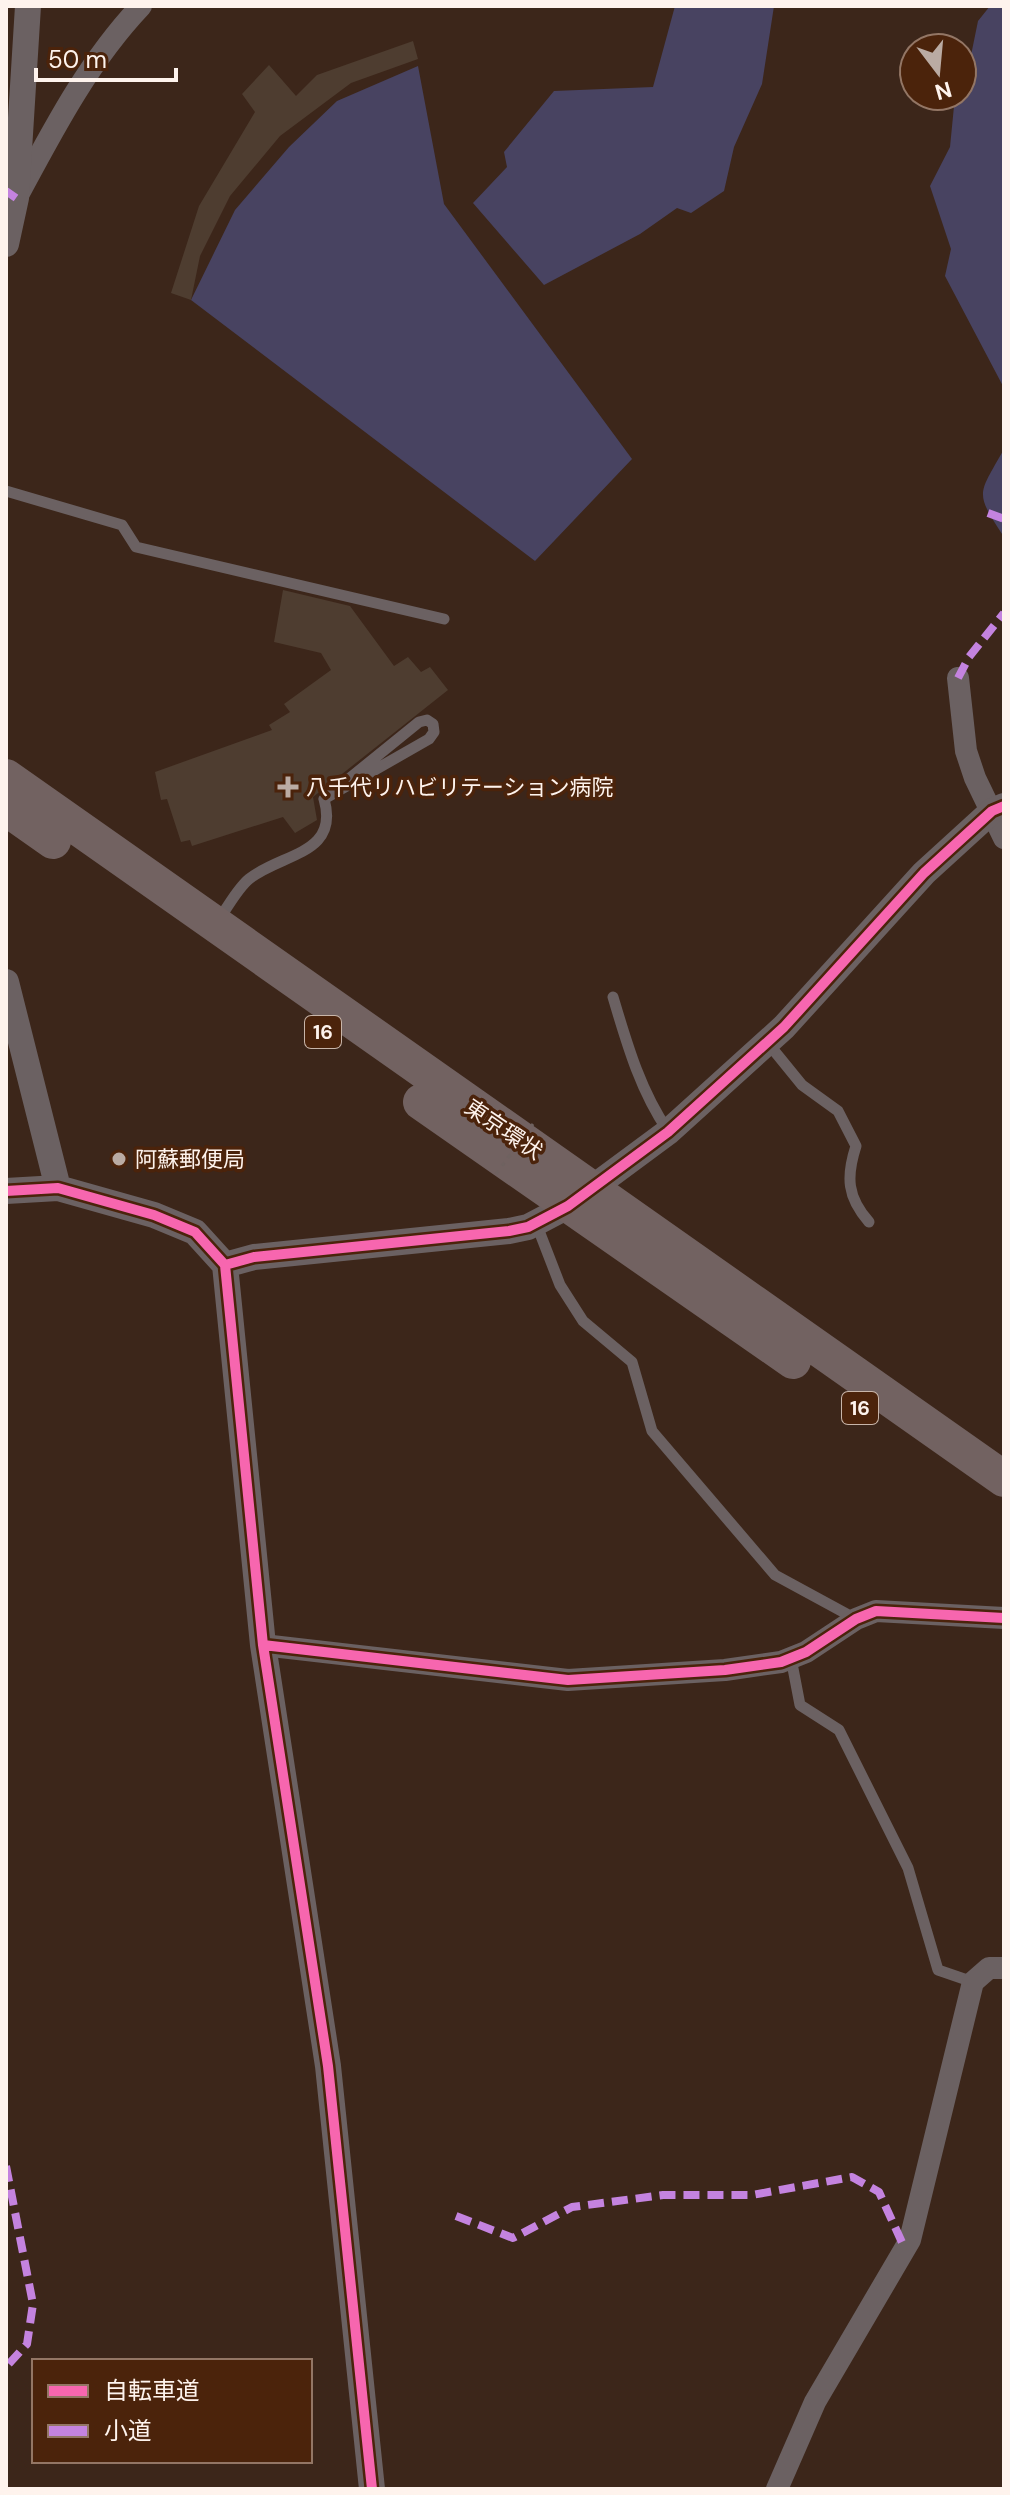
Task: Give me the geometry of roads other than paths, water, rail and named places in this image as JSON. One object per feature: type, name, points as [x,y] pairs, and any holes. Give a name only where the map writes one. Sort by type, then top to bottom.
[{"type":"highway","name":"東京環状","points":[[6,777],[214,926],[1004,1508]]},
{"type":"highway","name":"東京環状","points":[[6,808],[581,1198],[1004,1479]]},
{"type":"street","points":[[6,244],[16,198],[28,6]]},
{"type":"street","points":[[16,198],[70,99],[117,31],[141,6]]},
{"type":"street","points":[[958,678],[966,751],[975,778],[998,809],[1004,838]]},
{"type":"street","points":[[225,1265],[254,1257],[509,1231],[536,1223],[581,1198],[668,1132],[767,1042],[924,873],[998,809]]},
{"type":"street","points":[[6,982],[58,1188]]},
{"type":"street","points":[[6,1191],[58,1188],[112,1201],[195,1232],[225,1265],[263,1645],[328,2066],[372,2489]]},
{"type":"street","points":[[263,1645],[568,1680],[725,1670],[791,1658],[806,1652],[856,1619],[896,1610],[1004,1618]]},
{"type":"street","points":[[777,2489],[842,2351],[867,2318],[910,2240],[973,1982],[989,1968],[1004,1968]]},
{"type":"street","points":[[794,2453],[796,2489]]},
{"type":"lane","points":[[6,491],[122,525],[136,547],[444,619]]},
{"type":"lane","points":[[419,722],[433,724],[434,732],[429,739],[324,799],[419,722]]},
{"type":"lane","points":[[214,926],[249,880],[321,838],[330,819],[324,799]]},
{"type":"lane","points":[[613,997],[631,1060],[653,1109],[668,1132]]},
{"type":"lane","points":[[767,1042],[802,1085],[838,1111],[856,1146],[849,1166],[849,1191],[869,1222]]},
{"type":"lane","points":[[536,1223],[560,1285],[583,1321],[632,1362],[652,1431],[775,1575],[856,1619]]},
{"type":"lane","points":[[791,1658],[800,1705],[839,1730],[908,1868],[938,1970],[973,1982]]},
{"type":"place","name":"八千代リハビリテーション病院","points":[[288,787]]},
{"type":"place","name":"阿蘇郵便局","points":[[119,1159]]}]
